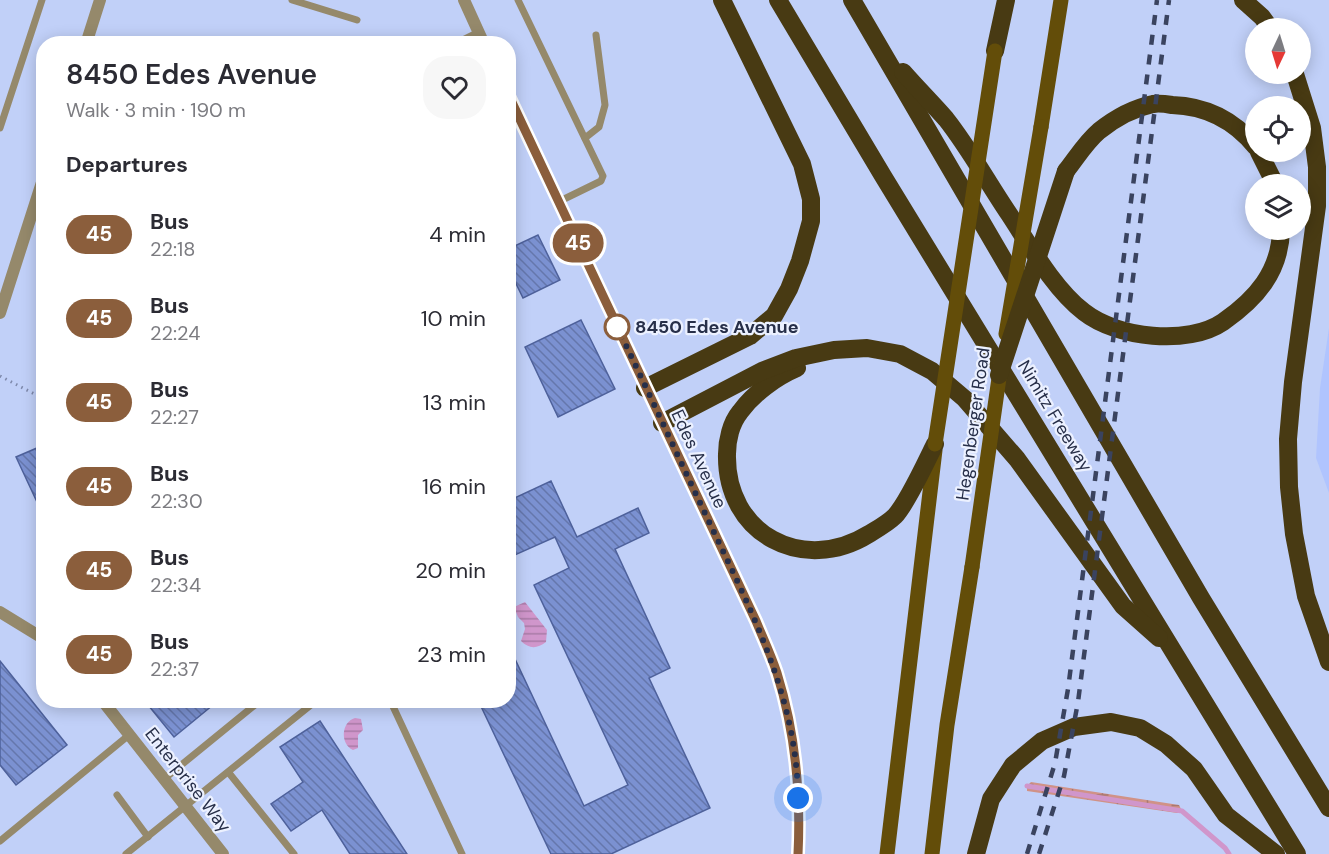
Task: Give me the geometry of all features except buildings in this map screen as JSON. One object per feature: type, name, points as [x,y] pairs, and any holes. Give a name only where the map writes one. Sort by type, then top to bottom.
[{"type":"highway","points":[[645,388],[750,336],[774,316],[789,289],[800,261],[811,221],[811,199],[801,164],[722,0]]},
{"type":"highway","name":"Nimitz Freeway","points":[[778,0],[1297,854]]},
{"type":"highway","name":"Nimitz Freeway","points":[[852,0],[1201,598],[1329,808]]},
{"type":"highway","points":[[995,51],[1004,0]]},
{"type":"highway","points":[[1243,0],[1262,18]]},
{"type":"highway","points":[[877,42],[947,121],[1060,288],[1084,313],[1116,329],[1150,336],[1185,336],[1216,326],[1244,307],[1262,287],[1275,262],[1279,240]]},
{"type":"highway","points":[[1298,84],[1312,128],[1317,167],[1317,206],[1293,382],[1288,439],[1289,487],[1294,534],[1306,596],[1329,662]]},
{"type":"highway","points":[[999,375],[1066,171],[1088,142],[1125,114],[1154,104],[1185,105],[1216,114],[1245,134]]},
{"type":"highway","points":[[662,423],[762,371],[796,358],[834,350],[867,348],[900,354],[932,371],[965,399],[1017,459],[1123,606],[1174,652]]},
{"type":"highway","points":[[834,350],[781,375],[739,413],[727,440],[726,471],[733,498],[751,523],[772,540],[801,550],[828,550],[855,543],[898,513],[935,444]]},
{"type":"highway","points":[[976,854],[991,799],[1013,765],[1042,741],[1074,726],[1112,722],[1140,728],[1166,744],[1194,769],[1226,815],[1276,854]]},
{"type":"main road","name":"Hegenberger Road","points":[[932,854],[947,725],[999,375],[1061,0]]},
{"type":"main road","name":"Hegenberger Road","points":[[887,854],[935,444],[995,51]]},
{"type":"street","points":[[89,36],[100,0]]},
{"type":"street","points":[[464,0],[481,36]]},
{"type":"street","name":"Edes Avenue","points":[[516,112],[756,621],[777,673],[790,728],[798,779],[798,854]]},
{"type":"street","points":[[0,313],[36,201]]},
{"type":"street","points":[[0,612],[36,634]]},
{"type":"street","name":"Enterprise Way","points":[[108,708],[223,854]]},
{"type":"lane","points":[[0,128],[42,0]]},
{"type":"lane","points":[[292,0],[357,20]]},
{"type":"lane","points":[[519,0],[603,176],[601,181],[558,202]]},
{"type":"lane","points":[[585,138],[599,127],[605,105],[596,35]]},
{"type":"lane","points":[[164,779],[251,708]]},
{"type":"lane","points":[[126,854],[307,708]]},
{"type":"lane","points":[[394,708],[462,854]]},
{"type":"lane","points":[[0,841],[129,735]]},
{"type":"lane","points":[[229,773],[294,854]]},
{"type":"lane","points":[[117,795],[148,837]]},
{"type":"path","points":[[0,376],[36,395]]},
{"type":"shaded area","points":[[1329,328],[1329,493],[1316,458],[1320,388]]},
{"type":"shaded area","points":[[525,602],[547,630],[546,642],[530,647],[521,641],[525,629],[524,623],[516,612],[516,606]]},
{"type":"shaded area","points":[[355,718],[361,719],[363,730],[358,735],[358,748],[353,750],[346,743],[344,733],[347,724]]},
{"type":"green space","points":[[1031,782],[1179,805],[1182,811],[1177,813],[1027,791],[1027,786]]},
{"type":"waterway","points":[[1027,786],[1182,811],[1229,854]]},
{"type":"railway","points":[[1027,854],[1055,763],[1068,689],[1157,0]]},
{"type":"railway","points":[[1039,854],[1064,776],[1078,702],[1169,0]]},
{"type":"bus line","name":"45","points":[[516,111],[756,621],[777,673],[790,728],[798,779],[798,854]]},
{"type":"place","name":"8450 Edes Avenue","points":[[617,327]]},
{"type":"route","points":[[617,327],[756,621],[777,673],[790,728],[798,779],[798,798]]}]
